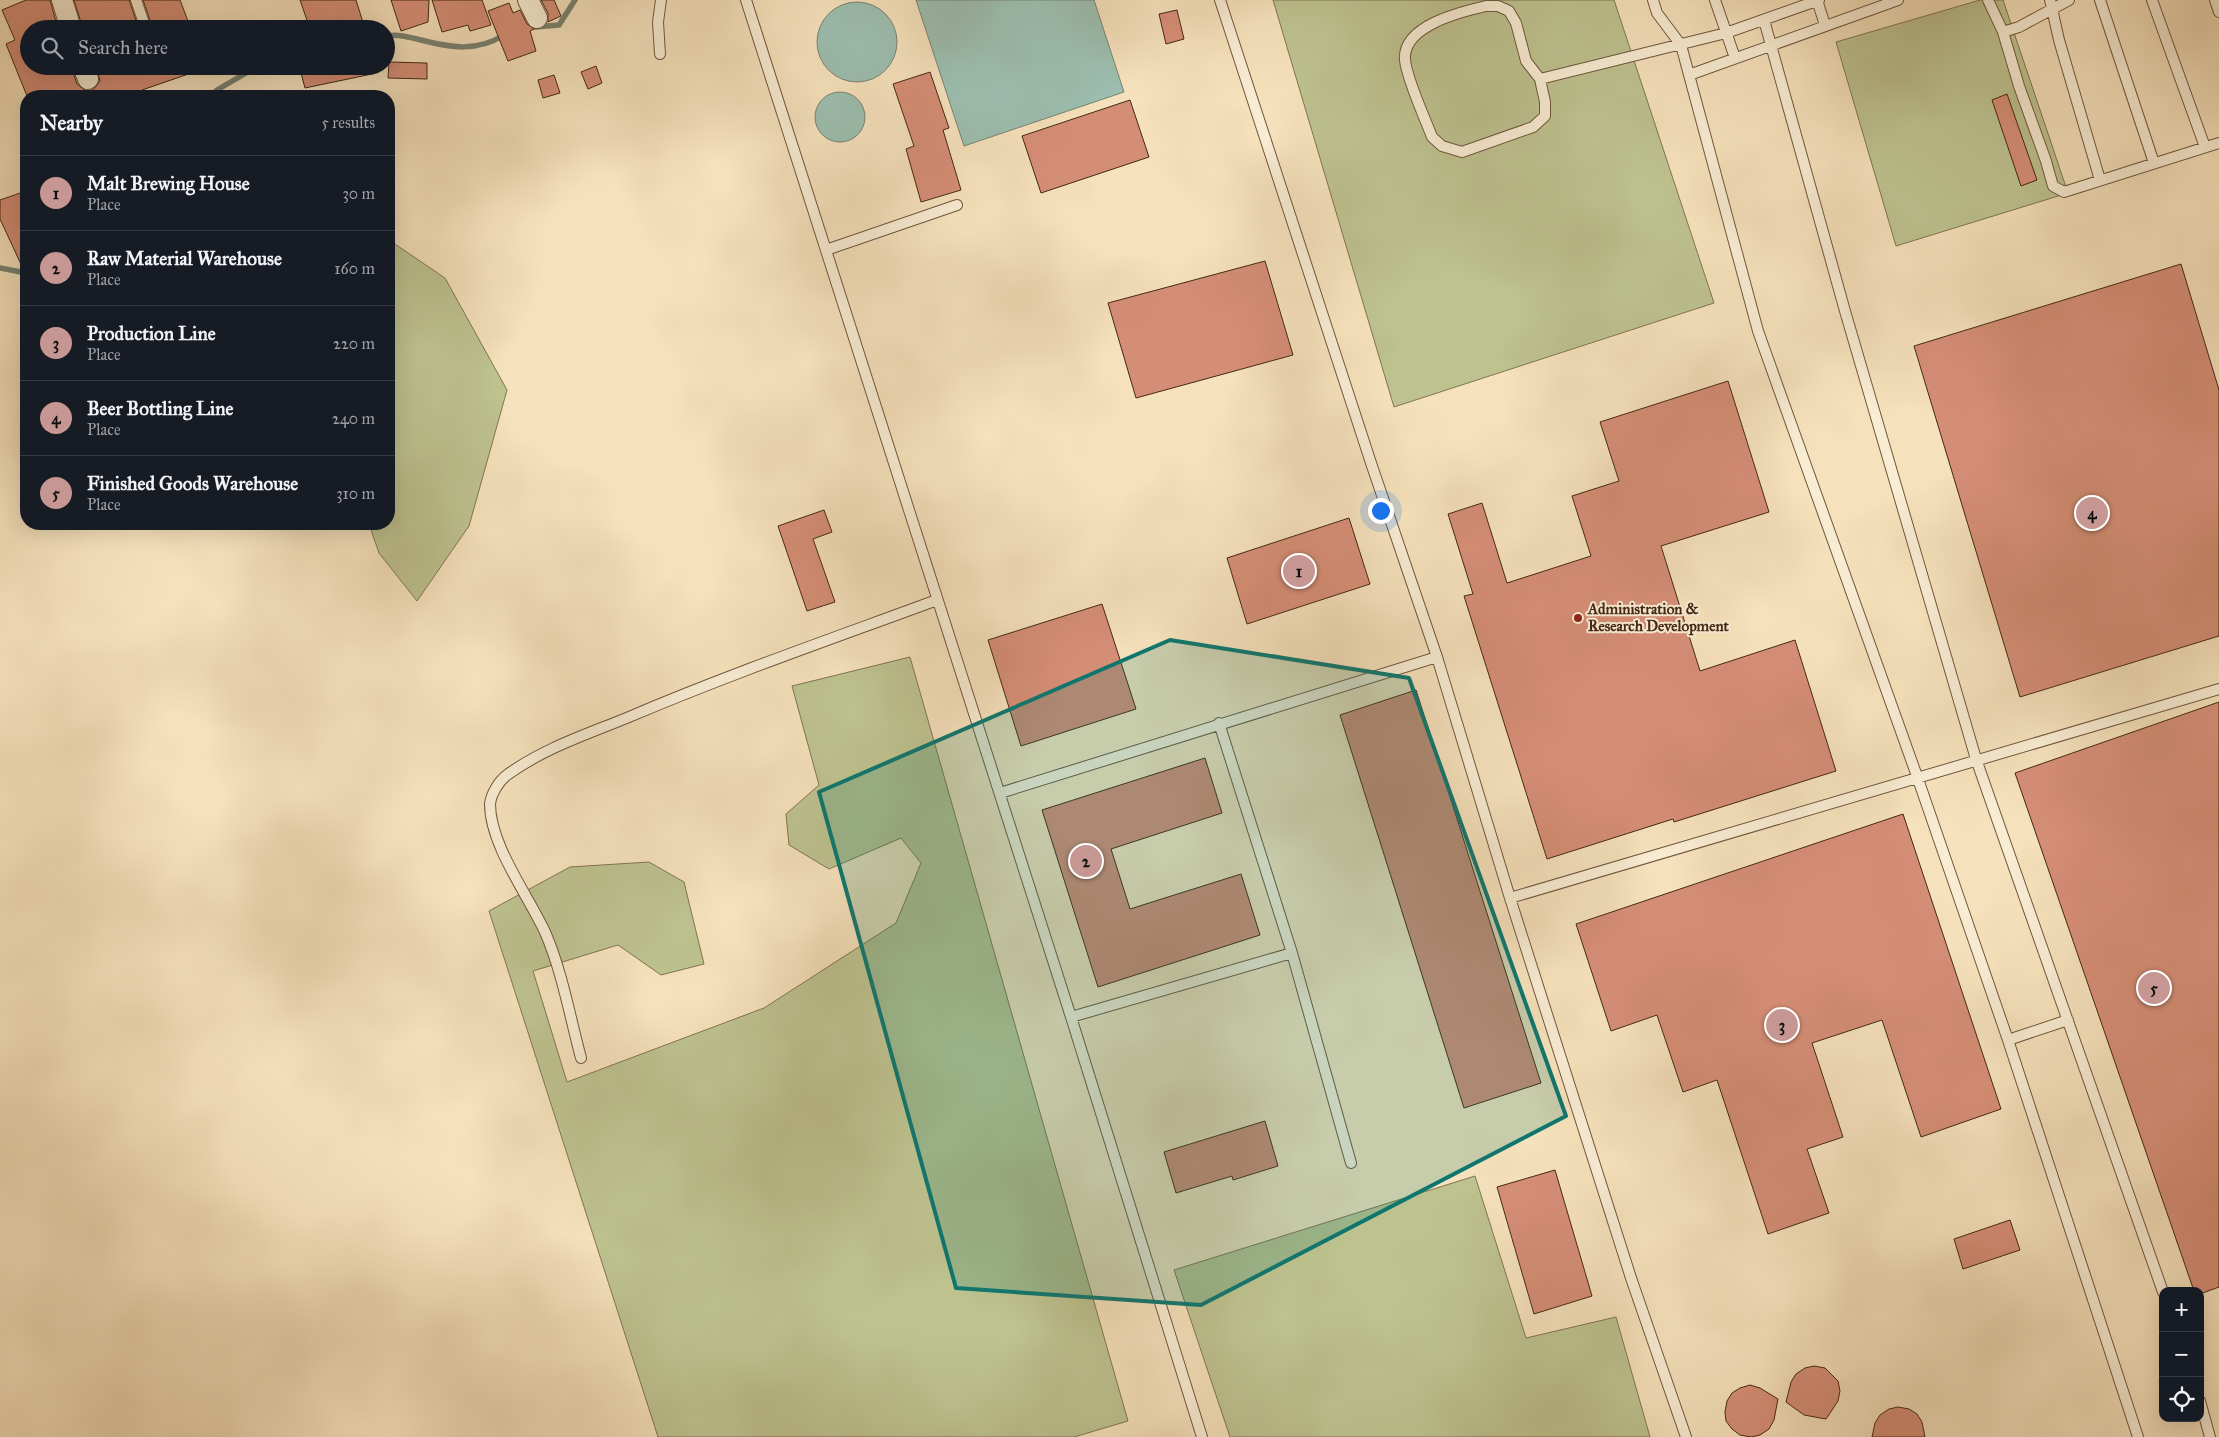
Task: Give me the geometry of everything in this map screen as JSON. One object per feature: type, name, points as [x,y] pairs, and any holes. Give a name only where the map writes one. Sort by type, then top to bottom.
[{"type":"street","points":[[62,0],[68,20]]},
{"type":"street","points":[[528,0],[538,18]]},
{"type":"lane","points":[[136,0],[143,20]]},
{"type":"lane","points":[[660,54],[658,22],[661,0]]},
{"type":"lane","points":[[746,0],[1071,1016],[1202,1437]]},
{"type":"lane","points":[[1220,0],[1364,444],[1437,657],[1510,898],[1631,1278],[1686,1437]]},
{"type":"lane","points":[[1653,0],[1657,13],[1682,45],[1758,330],[1918,779],[2008,1040],[2138,1437]]},
{"type":"lane","points":[[1715,0],[1735,58]]},
{"type":"lane","points":[[1540,78],[1726,33],[1818,0],[1825,25]]},
{"type":"lane","points":[[1689,75],[1770,44],[1898,0]]},
{"type":"lane","points":[[1988,0],[2003,32],[2053,186],[2064,192],[2219,143]]},
{"type":"lane","points":[[2003,32],[2019,27],[2051,5],[2069,0]]},
{"type":"lane","points":[[2100,0],[2154,163]]},
{"type":"lane","points":[[2152,0],[2205,147]]},
{"type":"lane","points":[[2215,0],[2219,12]]},
{"type":"lane","points":[[2051,5],[2100,180]]},
{"type":"lane","points":[[1498,6],[1509,11],[1516,23],[1526,60],[1540,78],[1546,102],[1545,116],[1533,127],[1462,152],[1451,150],[1442,146],[1432,137],[1405,60],[1407,44],[1415,34],[1428,26],[1466,10],[1498,6]]},
{"type":"lane","points":[[1764,20],[1842,302],[1976,760],[2161,1287]]},
{"type":"lane","points":[[826,250],[957,205]]},
{"type":"lane","points":[[581,1058],[555,961],[545,933],[502,848],[496,832],[490,802],[497,786],[506,776],[547,752],[675,698],[937,600]]},
{"type":"lane","points":[[1000,793],[1219,723],[1437,657]]},
{"type":"lane","points":[[1510,898],[2219,689]]},
{"type":"lane","points":[[1219,723],[1292,953],[1351,1163]]},
{"type":"lane","points":[[1071,1016],[1292,953]]},
{"type":"lane","points":[[2008,1040],[2068,1020]]},
{"type":"lane","points":[[2204,1415],[2210,1437]]},
{"type":"highlighted area","points":[[1170,640],[1409,678],[1566,1116],[1201,1305],[956,1288],[819,792]]},
{"type":"green space","points":[[1273,0],[1614,0],[1714,303],[1394,407]]},
{"type":"green space","points":[[1980,0],[2003,0],[2068,193],[1896,246],[1836,42]]},
{"type":"green space","points":[[395,244],[445,278],[507,390],[469,526],[417,601],[379,553],[371,530],[395,530]]},
{"type":"green space","points":[[910,657],[1128,1421],[1074,1437],[658,1437],[489,911],[570,867],[649,862],[684,882],[704,964],[661,975],[618,945],[533,971],[567,1082],[764,1008],[896,923],[921,863],[901,838],[829,869],[789,845],[786,814],[819,785],[792,686]]},
{"type":"green space","points":[[1475,1176],[1526,1338],[1616,1317],[1650,1437],[1230,1437],[1174,1270]]},
{"type":"shaded area","points":[[916,0],[1094,0],[1124,92],[964,146]]},
{"type":"shaded area","points":[[857,2],[872,5],[885,14],[894,27],[897,42],[894,57],[885,70],[872,79],[857,82],[842,79],[829,70],[820,57],[817,42],[820,27],[829,14],[842,5]]},
{"type":"shaded area","points":[[835,92],[845,92],[858,99],[865,112],[865,122],[858,135],[845,142],[835,142],[826,138],[819,131],[815,122],[815,112],[819,103],[826,96]]},
{"type":"building","points":[[26,0],[50,0],[56,20],[20,20],[20,75],[74,75],[77,84],[85,90],[25,90],[6,44],[15,40],[2,10]]},
{"type":"building","points":[[74,0],[129,0],[136,20],[80,20]]},
{"type":"building","points":[[143,0],[180,0],[188,20],[150,20]]},
{"type":"building","points":[[300,0],[356,0],[362,20],[307,20]]},
{"type":"building","points":[[391,0],[429,0],[428,22],[401,31]]},
{"type":"building","points":[[432,0],[482,0],[491,25],[470,31],[468,25],[442,32]]},
{"type":"building","points":[[541,0],[554,0],[561,16],[548,22],[548,13]]},
{"type":"building","points":[[509,3],[513,13],[520,10],[527,24],[534,29],[530,31],[536,51],[508,61],[488,11]]},
{"type":"building","points":[[1177,10],[1184,39],[1166,44],[1159,14]]},
{"type":"building","points":[[395,62],[427,63],[427,79],[388,78],[388,75],[395,75]]},
{"type":"building","points":[[596,66],[602,83],[588,89],[581,72]]},
{"type":"building","points":[[930,72],[949,128],[943,130],[961,190],[921,202],[906,149],[914,146],[893,84]]},
{"type":"building","points":[[98,75],[186,75],[142,90],[93,90],[100,81]]},
{"type":"building","points":[[302,75],[367,75],[305,88]]},
{"type":"building","points":[[554,75],[560,93],[543,98],[538,80]]},
{"type":"building","points":[[2007,94],[2037,180],[2021,186],[1992,100]]},
{"type":"building","points":[[1130,100],[1149,157],[1041,193],[1022,136]]},
{"type":"building","points":[[20,193],[20,262],[0,219],[0,200]]},
{"type":"building","points":[[1265,261],[1293,355],[1136,398],[1108,303]]},
{"type":"building","points":[[2181,264],[2219,390],[2219,636],[2020,697],[1914,346]]},
{"type":"building","name":"Administration & Research Development","points":[[1728,381],[1769,512],[1661,546],[1700,671],[1795,640],[1836,771],[1674,822],[1673,819],[1547,859],[1464,596],[1473,594],[1448,514],[1482,503],[1507,583],[1591,556],[1572,496],[1619,481],[1600,422]]},
{"type":"building","points":[[824,510],[832,532],[813,539],[835,602],[807,611],[778,526]]},
{"type":"building","points":[[1349,518],[1370,584],[1247,624],[1227,558]]},
{"type":"building","points":[[1102,604],[1136,709],[1021,746],[988,640]]},
{"type":"building","points":[[1416,690],[1541,1083],[1464,1108],[1340,715]]},
{"type":"building","points":[[2219,702],[2219,1287],[2204,1293],[2204,1287],[2193,1287],[2015,773]]},
{"type":"building","points":[[1205,758],[1222,813],[1111,849],[1130,909],[1241,874],[1260,935],[1098,987],[1042,810]]},
{"type":"building","points":[[1903,814],[2001,1109],[1921,1137],[1882,1020],[1812,1043],[1843,1137],[1807,1149],[1829,1213],[1768,1234],[1717,1080],[1683,1092],[1657,1015],[1611,1031],[1576,924]]},
{"type":"building","points":[[1265,1121],[1278,1166],[1233,1180],[1232,1176],[1176,1193],[1164,1152]]},
{"type":"building","points":[[1555,1170],[1592,1296],[1534,1314],[1497,1187]]},
{"type":"building","points":[[2010,1220],[2020,1250],[1963,1269],[1954,1239]]},
{"type":"building","points":[[1814,1366],[1825,1368],[1838,1381],[1840,1391],[1838,1401],[1826,1419],[1804,1415],[1786,1402],[1791,1382],[1796,1374],[1805,1368]]},
{"type":"building","points":[[1750,1385],[1760,1388],[1778,1399],[1774,1420],[1769,1429],[1760,1435],[1751,1437],[1740,1435],[1732,1429],[1726,1421],[1725,1412],[1727,1401],[1732,1393]]},
{"type":"building","points":[[1898,1407],[1909,1409],[1917,1414],[1922,1422],[1925,1437],[1872,1437],[1875,1423],[1880,1415],[1889,1409]]},
{"type":"waterway","points":[[524,28],[559,25],[575,0]]},
{"type":"waterway","points":[[395,35],[443,45],[464,47],[484,44],[504,35]]},
{"type":"waterway","points":[[217,90],[243,75]]},
{"type":"waterway","points":[[0,268],[20,272]]},
{"type":"place","name":"Beer Bottling Line","points":[[2092,513]]},
{"type":"place","name":"Malt Brewing House","points":[[1299,571]]},
{"type":"place","name":"Administration & Research Development","points":[[1578,618]]},
{"type":"place","name":"Raw Material Warehouse","points":[[1086,861]]},
{"type":"place","name":"Finished Goods Warehouse","points":[[2154,988]]},
{"type":"place","name":"Production Line","points":[[1782,1025]]}]
